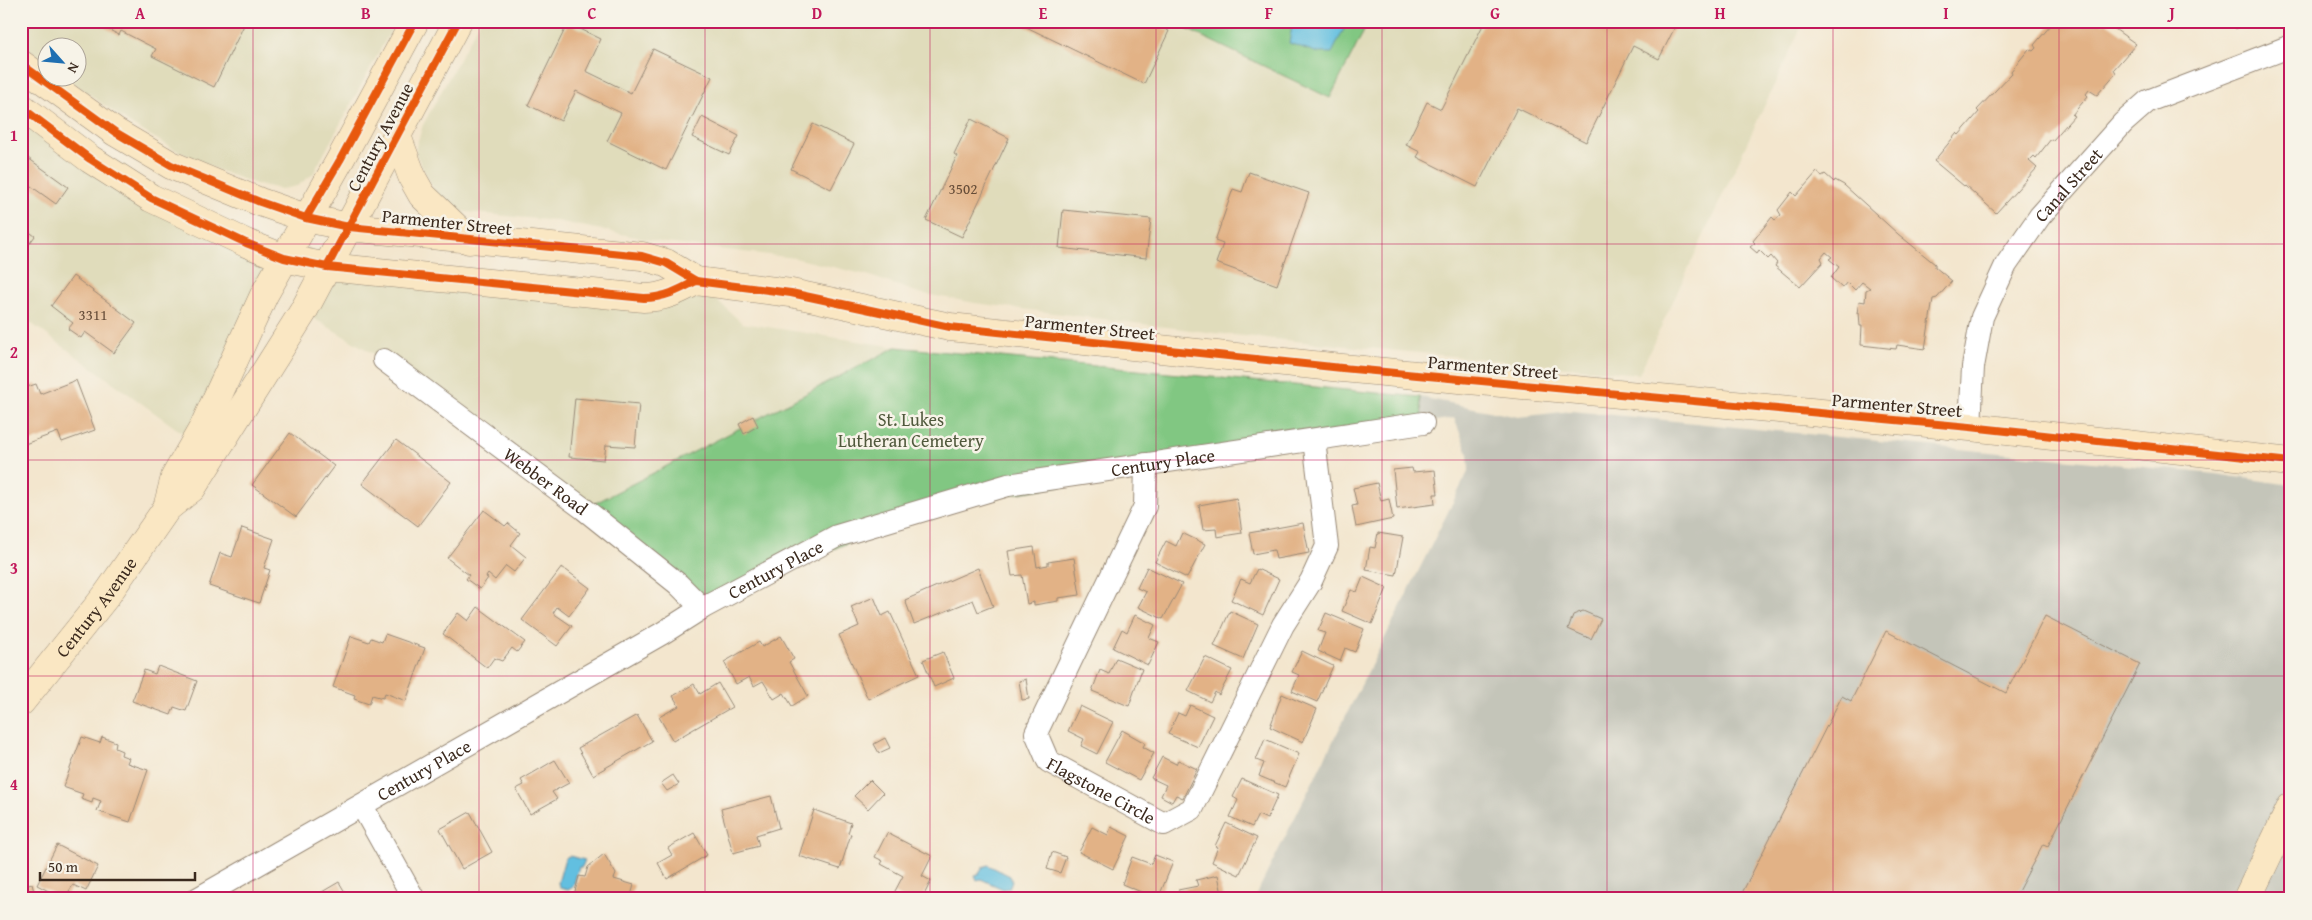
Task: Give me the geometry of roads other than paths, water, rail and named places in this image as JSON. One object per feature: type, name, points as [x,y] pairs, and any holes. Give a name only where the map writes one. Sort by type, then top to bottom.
[{"type":"street","name":"Century Avenue","points":[[167,508],[175,477],[203,428],[264,296],[340,160],[414,21]]},
{"type":"street","name":"Century Avenue","points":[[21,702],[106,596],[167,508],[192,488],[293,328],[349,227],[458,21]]},
{"type":"street","name":"Canal Street","points":[[1970,427],[1973,367],[1982,317],[2006,265],[2040,216],[2123,123],[2148,101],[2291,46]]},
{"type":"street","name":"Parmenter Street","points":[[21,64],[115,132],[171,165],[260,202],[306,218],[349,227],[642,256],[666,263],[696,281],[791,293],[924,323],[978,331],[1970,427],[2291,462]]},
{"type":"street","points":[[21,107],[138,191],[246,243],[284,258],[327,267],[644,298],[668,295],[696,281]]},
{"type":"street","points":[[397,136],[413,179],[422,195],[469,240]]},
{"type":"street","name":"Webber Road","points":[[384,360],[584,509],[678,584],[702,608]]},
{"type":"street","name":"Century Place","points":[[197,899],[362,806],[702,608],[846,533],[1008,485],[1423,423]]},
{"type":"street","name":"Flagstone Circle","points":[[1146,464],[1145,506],[1036,734],[1048,761],[1164,824],[1192,809],[1282,624],[1311,581],[1327,546],[1314,440]]},
{"type":"street","points":[[362,806],[414,899]]},
{"type":"street","points":[[2247,899],[2291,807]]},
{"type":"water","points":[[1293,21],[1348,21],[1332,53],[1318,53],[1289,43]]},
{"type":"water","points":[[569,856],[585,860],[582,867],[579,867],[573,887],[568,890],[560,888],[558,883],[565,858]]},
{"type":"water","points":[[988,865],[1010,876],[1012,881],[1009,888],[1003,889],[981,879],[977,880],[975,875],[979,874],[983,867]]},
{"type":"park label","name":"St. Lukes Lutheran Cemetery","points":[[911,429]]}]
